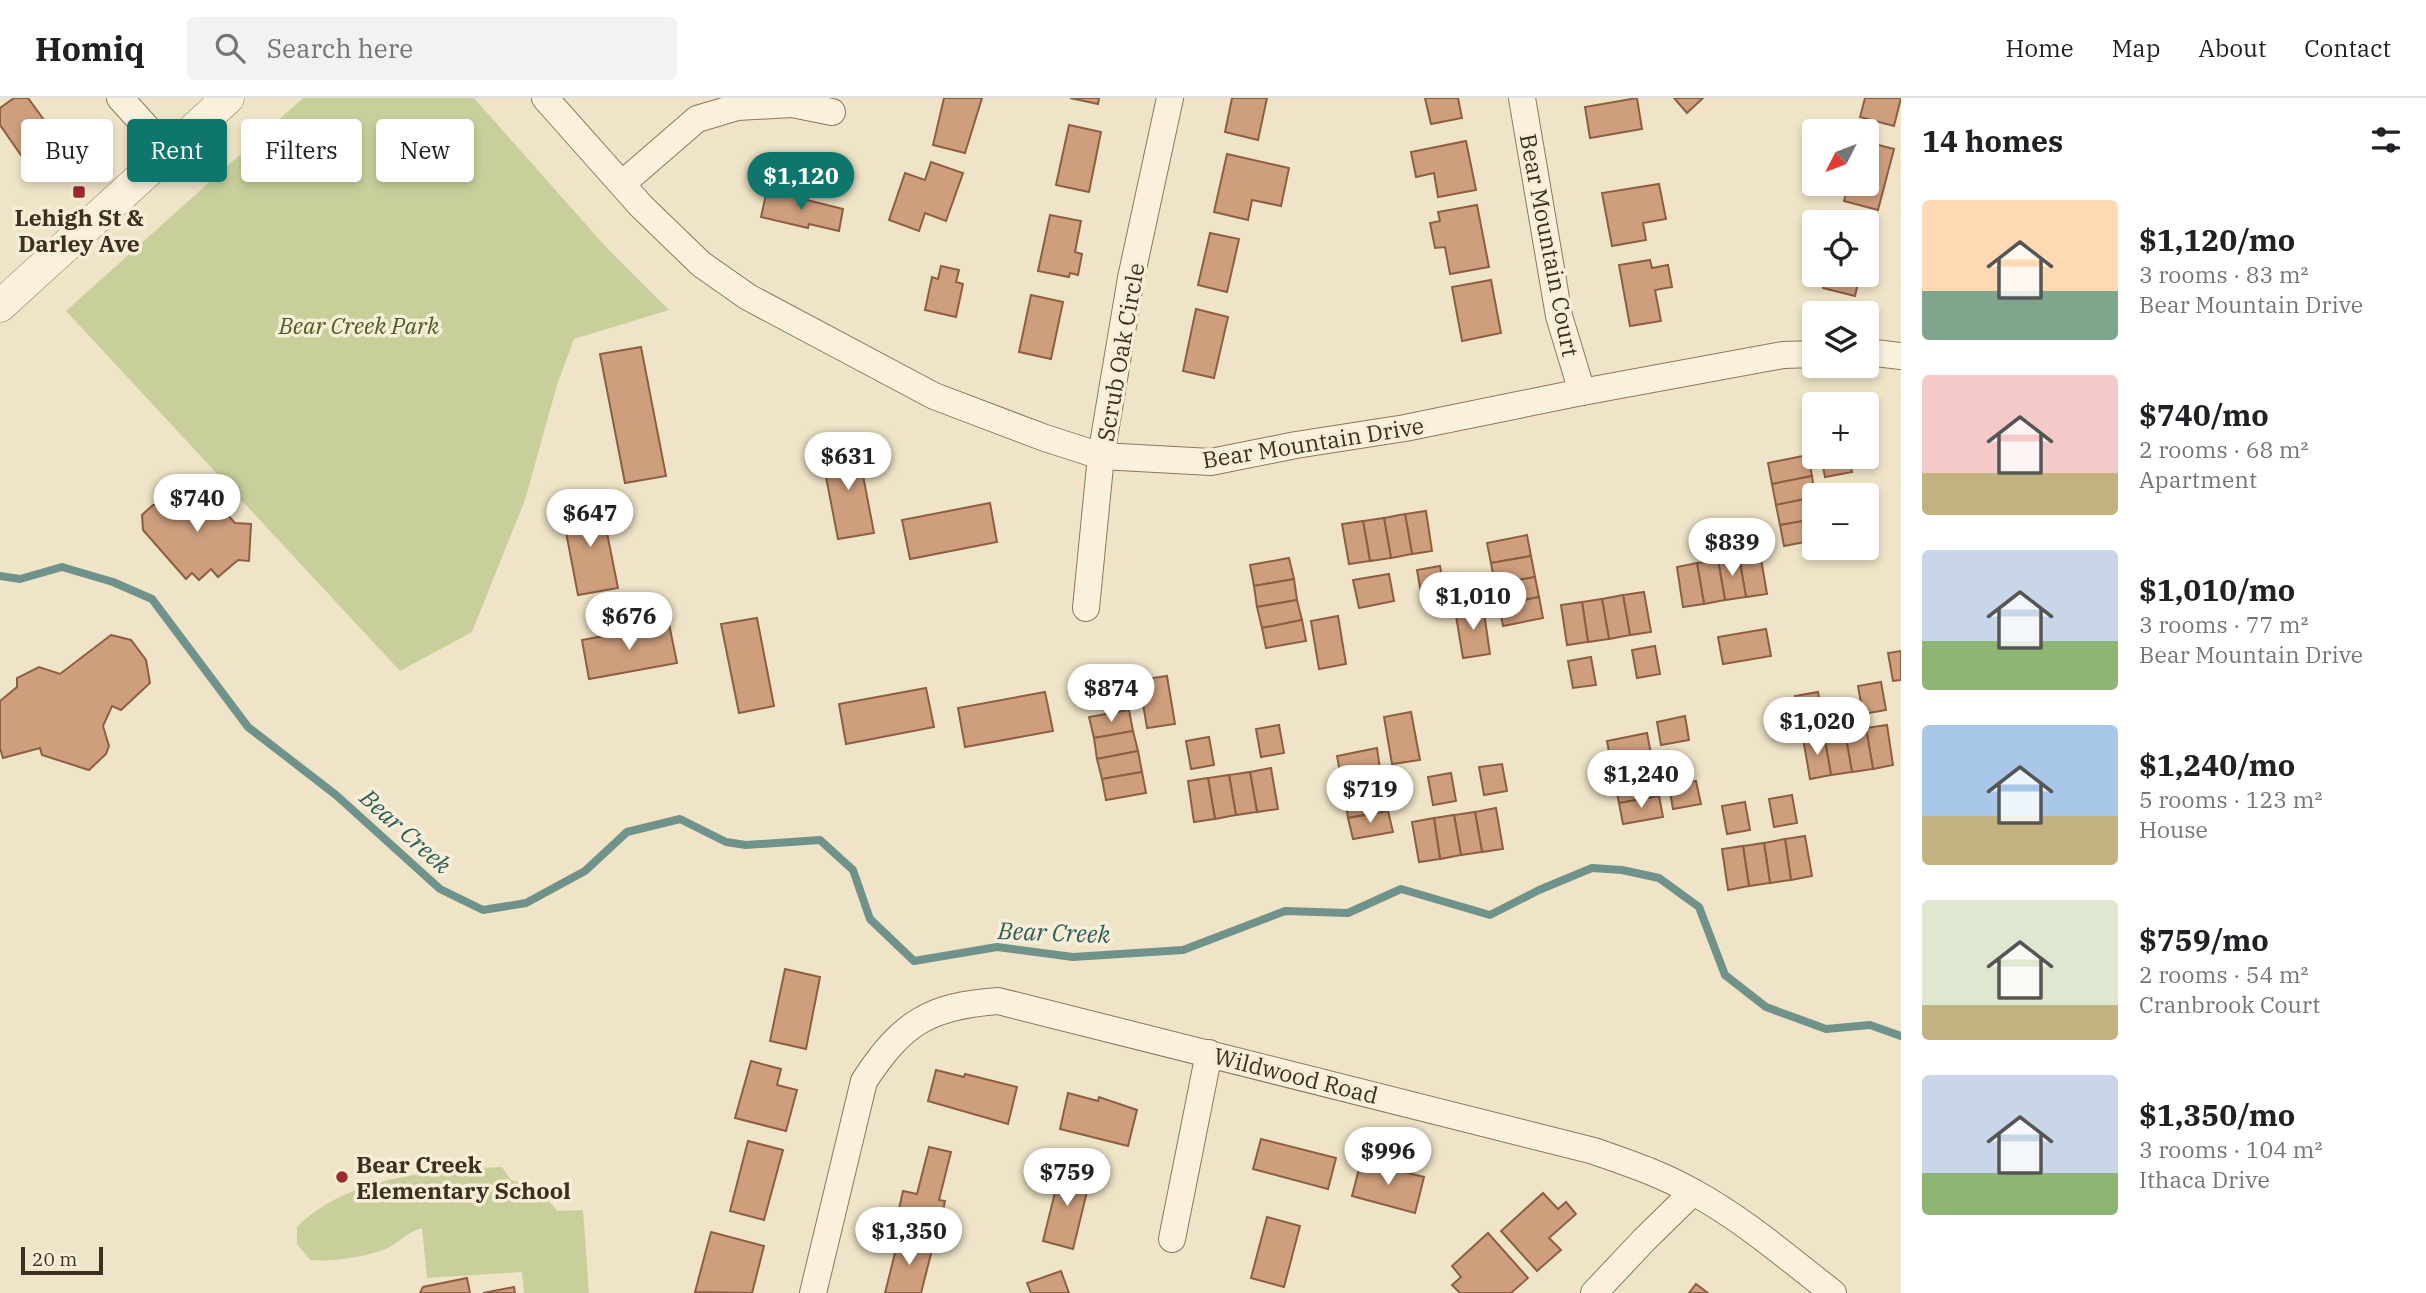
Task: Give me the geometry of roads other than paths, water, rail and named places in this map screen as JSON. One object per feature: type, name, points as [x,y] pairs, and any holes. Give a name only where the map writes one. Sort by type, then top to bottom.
[{"type":"street","points":[[120,98],[139,119]]},
{"type":"street","points":[[204,119],[228,98]]},
{"type":"street","name":"Bear Mountain Drive","points":[[545,98],[641,206],[701,264],[748,298],[934,396],[1101,456],[1211,462],[1405,428],[1783,355],[1802,354]]},
{"type":"street","name":"Scrub Oak Circle","points":[[1086,608],[1101,456],[1131,278],[1170,98]]},
{"type":"street","name":"Bear Mountain Court","points":[[1522,98],[1559,316],[1582,392]]},
{"type":"street","points":[[623,183],[697,119],[737,107],[778,104],[832,112]]},
{"type":"street","points":[[0,306],[134,182]]},
{"type":"street","points":[[1879,353],[1901,355]]},
{"type":"street","name":"Wildwood Road","points":[[813,1293],[864,1081],[883,1051],[909,1027],[928,1015],[963,1004],[998,1001],[1594,1151],[1645,1169],[1693,1192],[1740,1222],[1833,1293]]},
{"type":"street","points":[[1171,1239],[1209,1052]]},
{"type":"street","points":[[1594,1293],[1693,1192]]},
{"type":"waterway","name":"Bear Creek","points":[[0,576],[20,579],[62,567],[113,582],[152,599],[248,727],[336,795],[440,889],[483,910],[526,903],[585,871],[627,832],[680,819],[726,842],[746,845],[820,840],[853,870],[870,919],[914,961],[997,947],[1073,957],[1183,950],[1285,911],[1348,913],[1401,889],[1490,915],[1539,890],[1592,868],[1622,870],[1659,878],[1699,907],[1725,975],[1766,1007],[1826,1029],[1870,1025],[1901,1036]]},
{"type":"place","name":"Lehigh St & Darley Ave","points":[[79,192]]},
{"type":"place","name":"Bear Creek Elementary School","points":[[342,1177]]},
{"type":"park label","name":"Bear Creek Park","points":[[359,325]]}]
